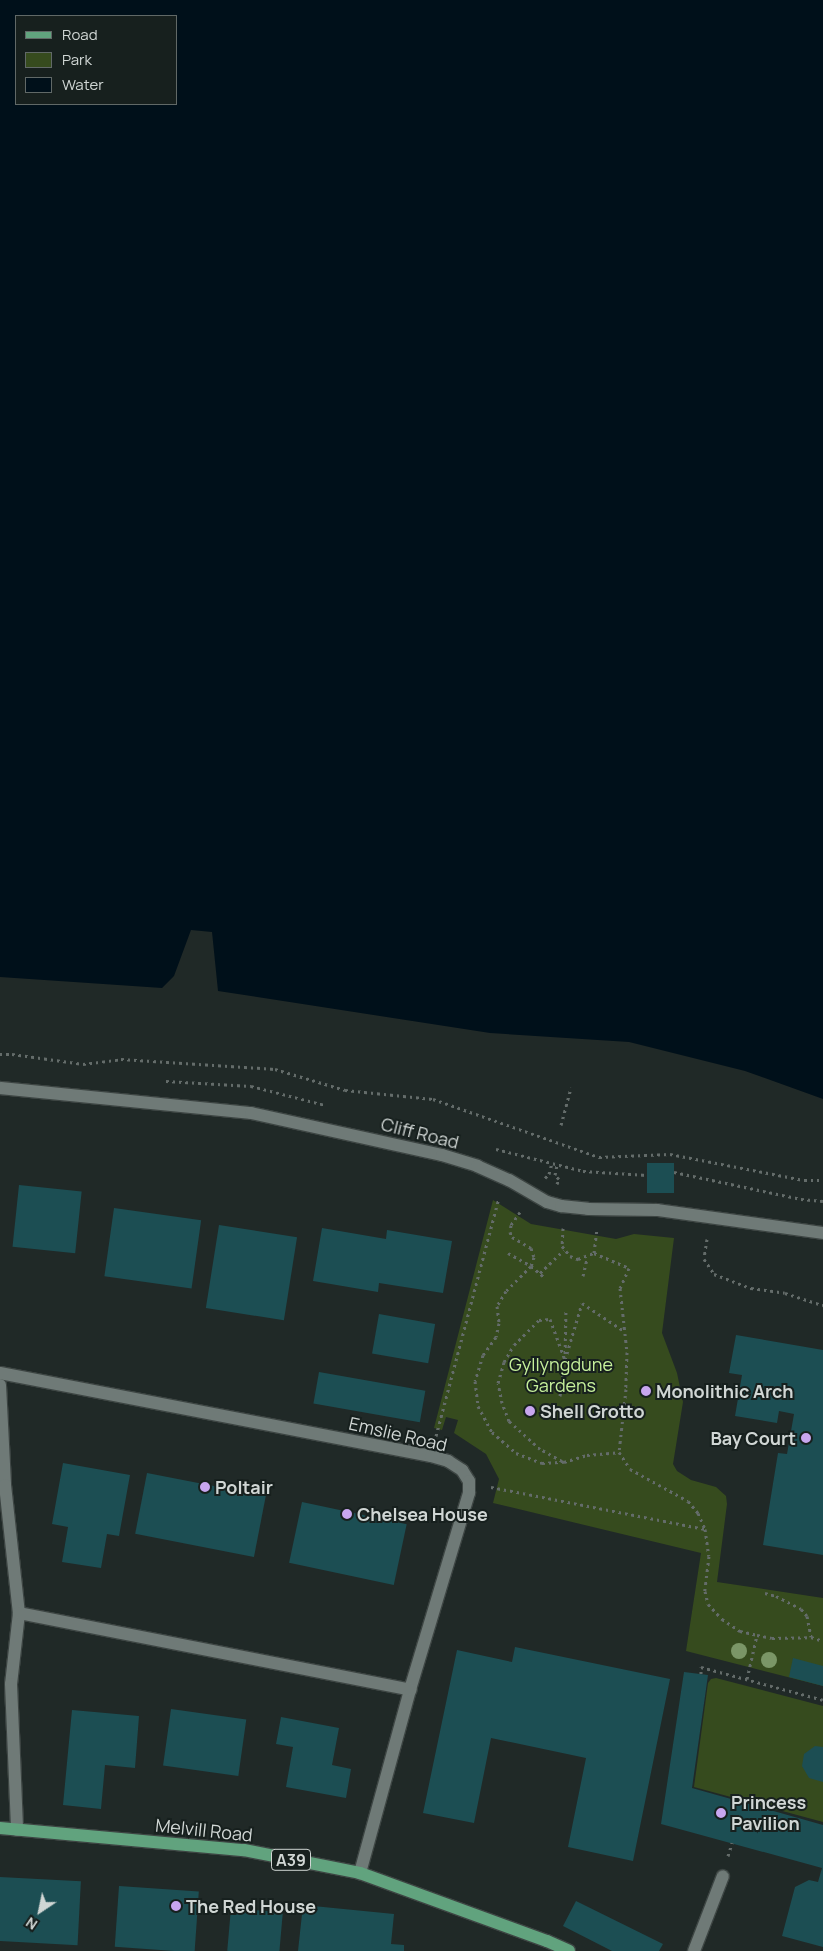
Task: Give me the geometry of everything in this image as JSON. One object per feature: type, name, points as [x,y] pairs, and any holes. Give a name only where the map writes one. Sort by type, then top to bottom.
[{"type":"main road","name":"Melvill Road","points":[[0,1828],[244,1850],[360,1873],[547,1941],[569,1951]]},
{"type":"street","name":"Cliff Road","points":[[0,1088],[251,1113],[442,1155],[501,1176],[547,1202],[561,1206],[588,1209],[657,1210],[823,1233]]},
{"type":"street","name":"Emslie Road","points":[[0,1374],[431,1456],[448,1461],[462,1470],[469,1481]]},
{"type":"street","points":[[0,1385],[5,1485],[19,1613],[5,1683],[17,1830]]},
{"type":"street","points":[[360,1873],[410,1690],[469,1493],[469,1481]]},
{"type":"street","points":[[19,1613],[410,1690]]},
{"type":"street","points":[[694,1951],[723,1876]]},
{"type":"path","points":[[0,1054],[83,1064],[121,1059],[275,1069],[345,1090],[434,1099],[600,1157],[670,1154],[804,1180],[823,1180]]},
{"type":"path","points":[[561,1125],[572,1087]]},
{"type":"path","points":[[549,1174],[552,1163]]},
{"type":"path","points":[[555,1175],[558,1165]]},
{"type":"path","points":[[674,1172],[801,1199],[823,1201]]},
{"type":"path","points":[[438,1429],[497,1202]]},
{"type":"path","points":[[522,1209],[511,1225],[510,1232],[512,1237],[534,1252],[531,1266],[506,1291],[497,1306],[499,1324],[496,1337],[484,1355],[475,1381],[478,1406],[492,1432],[516,1453],[542,1463],[564,1462],[587,1455],[619,1452]]},
{"type":"path","points":[[711,1216],[704,1260],[714,1274],[751,1288],[785,1293],[823,1305]]},
{"type":"path","points":[[563,1226],[561,1237],[564,1250],[578,1260],[587,1258],[594,1253],[598,1229]]},
{"type":"path","points":[[540,1273],[564,1250]]},
{"type":"path","points":[[508,1253],[531,1266],[543,1276]]},
{"type":"path","points":[[594,1253],[629,1268],[620,1288],[627,1352],[626,1389],[619,1452],[630,1470],[688,1501],[698,1513],[705,1529],[709,1556],[705,1591],[708,1604],[722,1619],[740,1631],[772,1638],[811,1637],[823,1642]]},
{"type":"path","points":[[583,1276],[587,1258]]},
{"type":"path","points":[[565,1360],[582,1303],[624,1331]]},
{"type":"path","points":[[560,1396],[565,1360],[566,1310]]},
{"type":"path","points":[[564,1462],[540,1449],[509,1421],[502,1403],[498,1383],[504,1362],[514,1345],[539,1320],[550,1319],[565,1360]]},
{"type":"path","points":[[469,1481],[561,1503],[625,1513],[705,1529]]},
{"type":"path","points":[[765,1593],[776,1596],[801,1609],[807,1616],[811,1637]]},
{"type":"path","points":[[747,1679],[757,1635]]},
{"type":"path","points":[[701,1674],[701,1667],[823,1700]]},
{"type":"green space","name":"Gyllyngdune Gardens","points":[[493,1200],[531,1224],[616,1239],[634,1234],[674,1238],[662,1333],[677,1373],[683,1402],[673,1464],[677,1471],[691,1480],[716,1487],[726,1496],[727,1504],[717,1582],[823,1598],[823,1686],[686,1651],[701,1553],[493,1503],[499,1479],[486,1454],[454,1433],[458,1420],[446,1417],[442,1430],[434,1428]]},
{"type":"green space","points":[[716,1678],[823,1706],[823,1822],[694,1787],[708,1683],[711,1679]]},
{"type":"water","points":[[0,0],[823,0],[823,1099],[745,1071],[629,1042],[490,1033],[218,991],[212,932],[191,930],[174,976],[162,988],[0,977]]},
{"type":"building","points":[[647,1163],[674,1163],[674,1193],[647,1193]]},
{"type":"building","points":[[19,1185],[82,1192],[75,1253],[13,1247]]},
{"type":"building","points":[[114,1208],[201,1220],[192,1289],[104,1276]]},
{"type":"building","points":[[219,1225],[297,1237],[284,1320],[206,1308]]},
{"type":"building","points":[[322,1228],[386,1239],[387,1230],[452,1241],[443,1293],[379,1283],[378,1292],[313,1281]]},
{"type":"building","points":[[379,1314],[435,1324],[428,1363],[372,1353]]},
{"type":"building","name":"Bay Court","points":[[736,1335],[823,1350],[823,1555],[763,1545],[778,1453],[787,1454],[794,1414],[779,1411],[777,1423],[735,1416],[742,1375],[729,1373]]},
{"type":"building","points":[[319,1372],[425,1391],[420,1422],[313,1404]]},
{"type":"building","points":[[63,1463],[130,1475],[119,1536],[107,1534],[101,1568],[62,1562],[68,1527],[52,1524]]},
{"type":"building","points":[[147,1473],[266,1496],[254,1557],[135,1534]]},
{"type":"building","points":[[302,1502],[407,1524],[394,1585],[289,1563]]},
{"type":"building","points":[[515,1647],[670,1679],[633,1861],[568,1847],[586,1758],[491,1738],[474,1823],[423,1813],[457,1650],[512,1662]]},
{"type":"building","points":[[793,1658],[823,1666],[823,1686],[789,1677]]},
{"type":"building","name":"Princess Pavilion","points":[[684,1672],[708,1675],[692,1788],[823,1825],[823,1947],[782,1936],[795,1887],[809,1880],[818,1882],[822,1868],[661,1824]]},
{"type":"building","points":[[171,1709],[246,1720],[238,1776],[163,1765]]},
{"type":"building","points":[[72,1710],[139,1716],[135,1768],[105,1765],[101,1809],[63,1805]]},
{"type":"building","points":[[281,1717],[339,1728],[332,1765],[351,1769],[346,1798],[286,1787],[293,1747],[276,1744]]},
{"type":"building","points":[[815,1746],[823,1747],[823,1782],[809,1778],[802,1766],[804,1754]]},
{"type":"building","points":[[0,1877],[81,1881],[78,1945],[0,1941]]},
{"type":"building","points":[[119,1886],[199,1892],[195,1951],[115,1947]]},
{"type":"building","points":[[576,1901],[663,1944],[659,1951],[612,1951],[563,1926]]},
{"type":"building","points":[[303,1905],[394,1914],[391,1944],[404,1945],[404,1951],[298,1951]]},
{"type":"building","points":[[231,1908],[283,1913],[279,1951],[227,1951]]},
{"type":"place","name":"Monolithic Arch","points":[[646,1391]]},
{"type":"place","name":"Shell Grotto","points":[[530,1411]]},
{"type":"place","name":"Bay Court","points":[[806,1438]]},
{"type":"place","name":"Poltair","points":[[205,1487]]},
{"type":"place","name":"Chelsea House","points":[[347,1514]]},
{"type":"place","name":"Princess Pavilion","points":[[721,1813]]},
{"type":"place","name":"The Red House","points":[[176,1906]]}]
